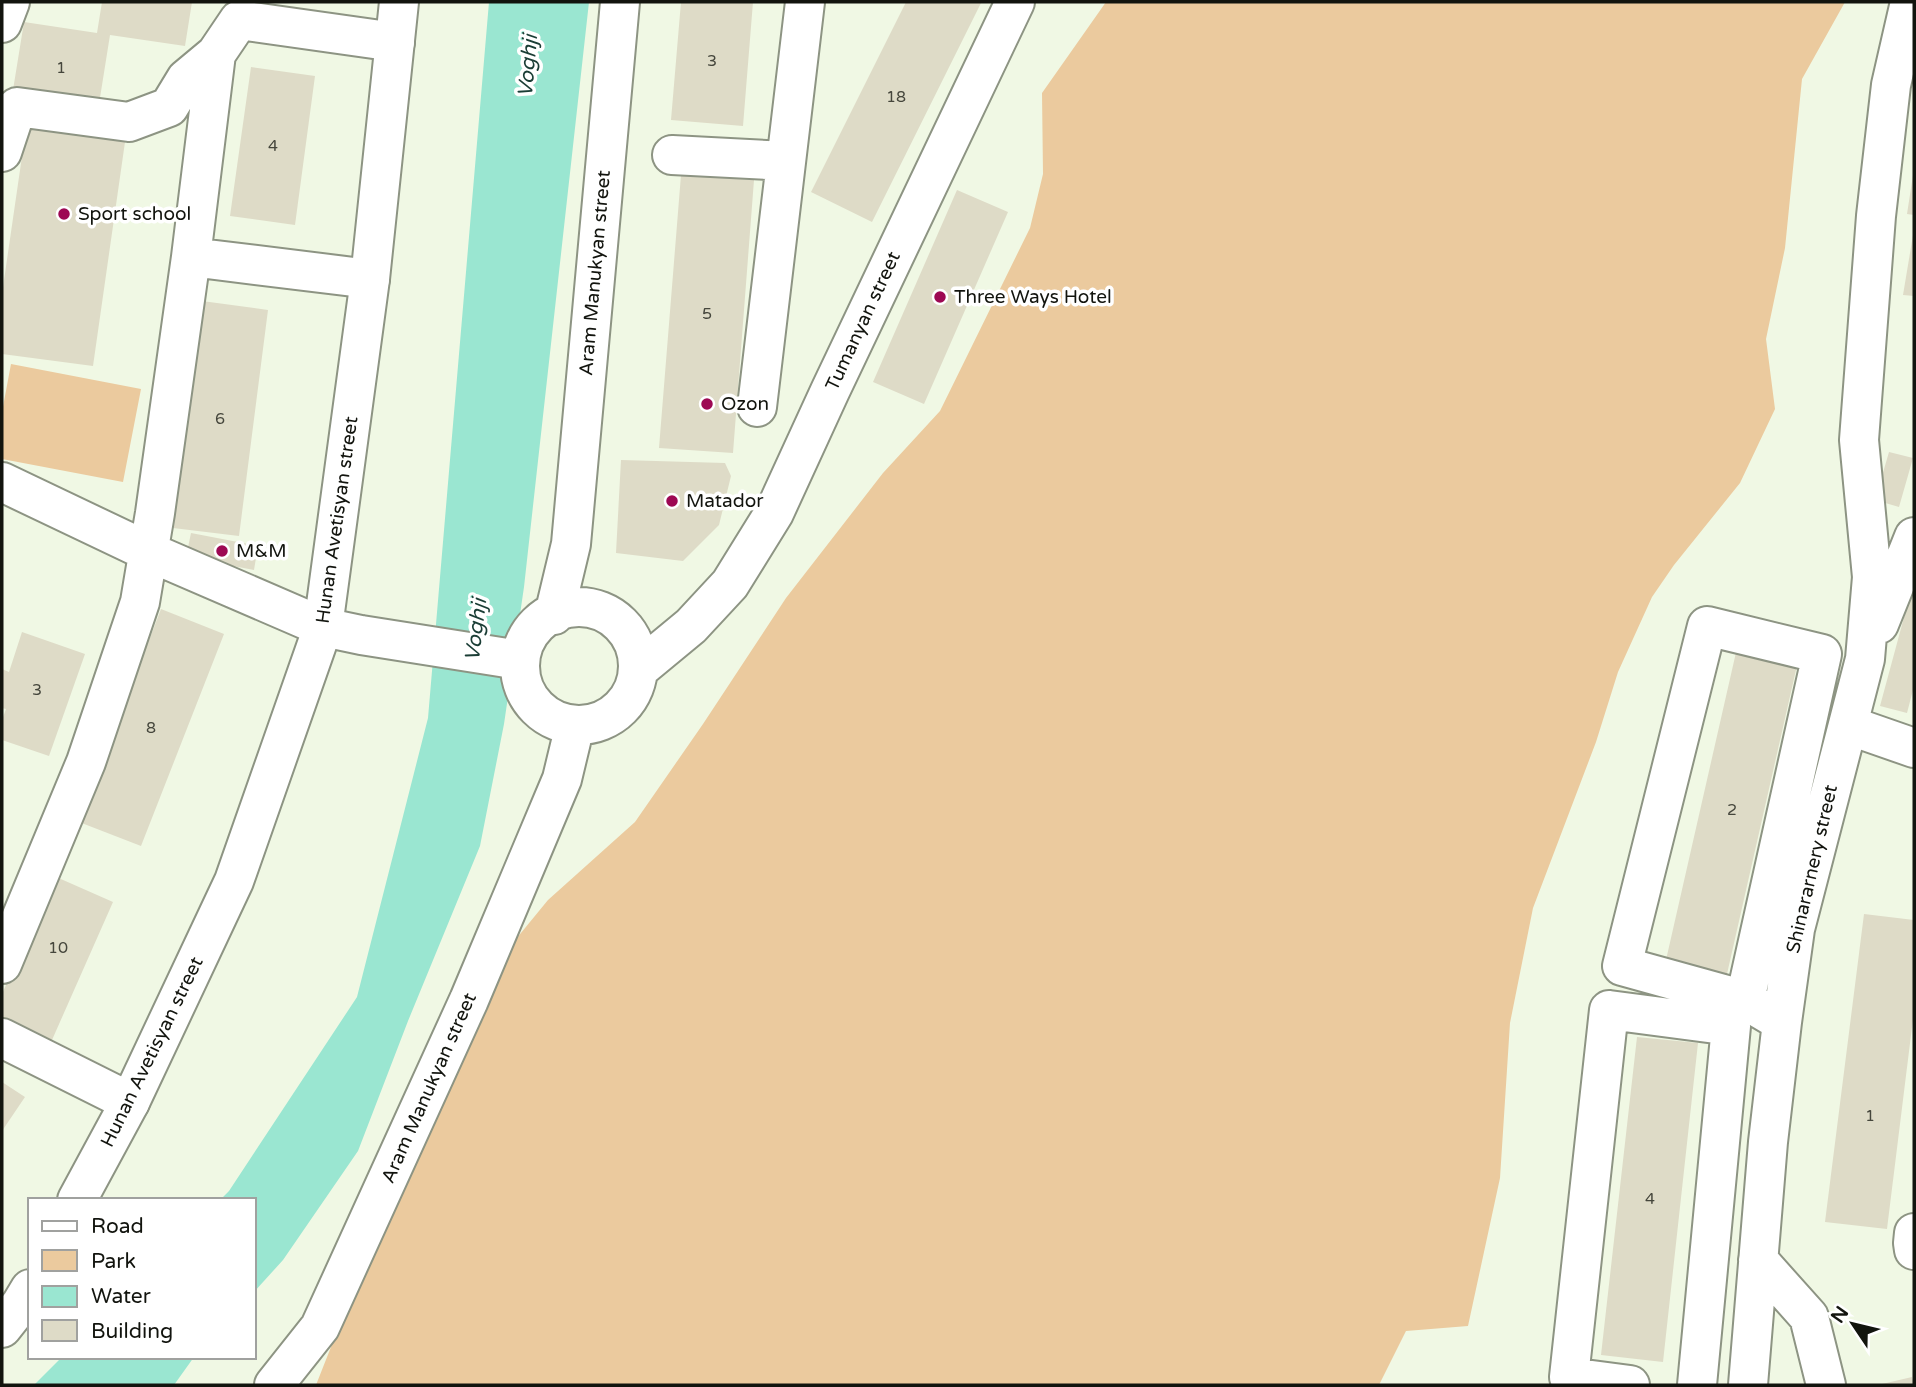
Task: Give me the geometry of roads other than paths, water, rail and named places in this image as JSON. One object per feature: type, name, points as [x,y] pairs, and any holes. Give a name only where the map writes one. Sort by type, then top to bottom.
[{"type":"main road","points":[[2,23],[10,2]]},
{"type":"main road","name":"Hunan Avetisyan street","points":[[78,1198],[130,1102],[234,881],[323,627],[370,279],[399,2]]},
{"type":"main road","name":"Aram Manukyan street","points":[[554,615],[570,544],[620,2]]},
{"type":"main road","points":[[757,407],[804,2]]},
{"type":"main road","name":"Tumanyan street","points":[[634,652],[691,626],[730,584],[775,513],[1015,2]]},
{"type":"main road","name":"Shinararnery street","points":[[1748,1385],[1768,1142],[1795,929],[1865,659],[1872,577],[1859,440],[1876,216],[1891,85],[1910,2]]},
{"type":"main road","points":[[2,152],[18,107],[129,122],[169,107],[186,79],[216,54],[239,20],[395,42]]},
{"type":"main road","points":[[2,964],[86,762],[140,602],[191,257],[216,54]]},
{"type":"main road","points":[[672,155],[786,161]]},
{"type":"main road","points":[[191,257],[370,279]]},
{"type":"main road","points":[[2,482],[147,551],[323,627],[517,659]]},
{"type":"main road","points":[[1865,659],[1914,537]]},
{"type":"main road","name":"Aram Manukyan street","points":[[570,544],[592,607]]},
{"type":"main road","points":[[539,712],[566,725],[585,725],[604,719],[621,708],[633,691],[634,652],[614,618],[592,607],[557,611],[541,621],[528,635],[517,659],[524,690],[539,712],[562,779]]},
{"type":"main road","points":[[1745,1000],[1822,654],[1707,626],[1622,966],[1745,1000],[1782,1022]]},
{"type":"main road","name":"Aram Manukyan street","points":[[274,1385],[320,1327],[469,1000],[562,779],[575,725]]},
{"type":"main road","points":[[1848,725],[1914,748]]},
{"type":"main road","points":[[1630,1385],[1569,1377],[1609,1010],[1731,1026],[1697,1385]]},
{"type":"main road","points":[[2,1038],[130,1102]]},
{"type":"main road","points":[[1914,1233],[1914,1250]]},
{"type":"main road","points":[[1758,1260],[1809,1317],[1826,1385]]},
{"type":"main road","points":[[2,1328],[28,1292]]},
{"type":"water","name":"Voghji","points":[[489,2],[589,2],[524,587],[504,724],[480,846],[358,1151],[283,1260],[256,1290],[256,1198],[222,1198],[357,997],[428,718]]},
{"type":"water","points":[[60,1359],[193,1359],[174,1385],[34,1385]]},
{"type":"place","name":"Sport school","points":[[64,214]]},
{"type":"place","name":"Three Ways Hotel","points":[[940,297]]},
{"type":"place","name":"Ozon","points":[[707,404]]},
{"type":"place","name":"Matador","points":[[672,501]]},
{"type":"place","name":"M&M","points":[[222,551]]}]
